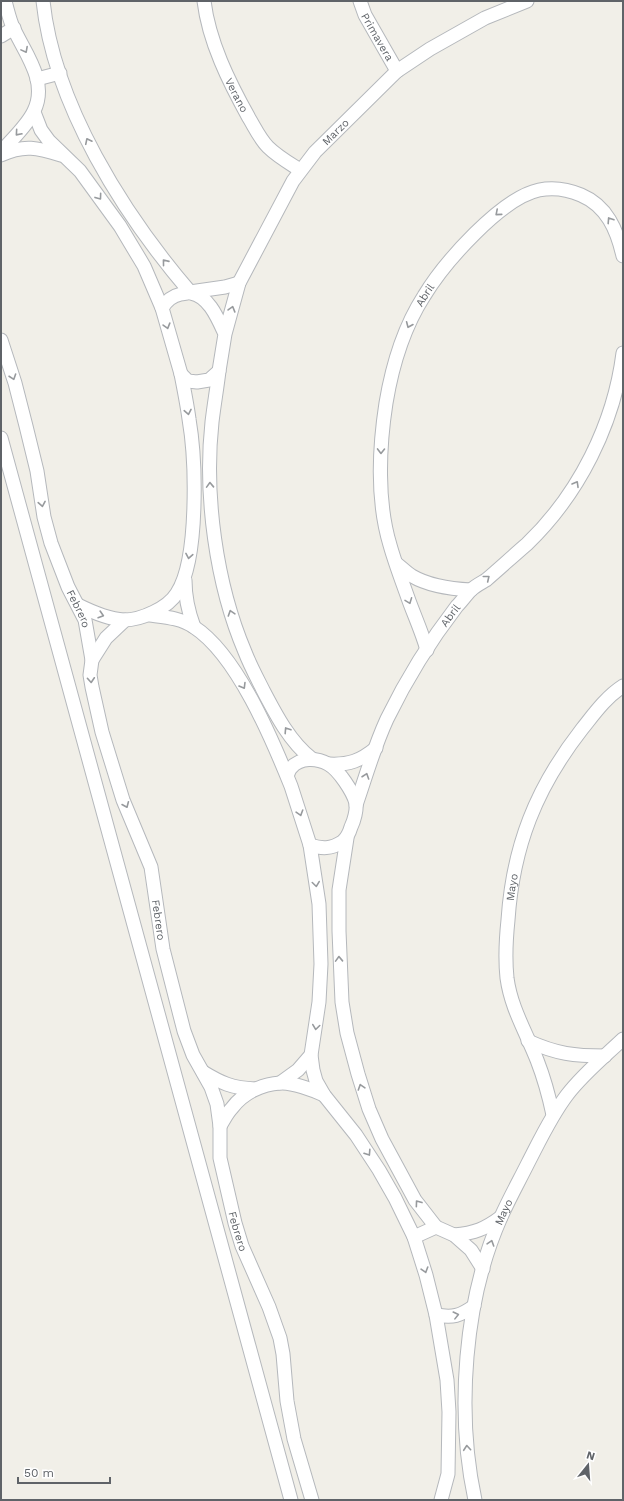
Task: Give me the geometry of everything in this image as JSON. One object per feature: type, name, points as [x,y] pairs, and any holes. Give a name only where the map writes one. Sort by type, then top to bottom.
[{"type":"street","points":[[1,153],[34,112],[38,100],[33,63],[14,28],[5,1]]},
{"type":"street","points":[[42,1],[51,45],[74,111],[109,180],[161,258],[190,292],[202,298],[211,307],[225,334]]},
{"type":"street","name":"Verano","points":[[204,1],[212,36],[221,61],[249,118],[267,146],[300,170]]},
{"type":"street","name":"Primavera","points":[[360,1],[364,15],[397,71]]},
{"type":"street","name":"Marzo","points":[[312,759],[304,753],[293,740],[274,710],[244,652],[230,610],[220,566],[214,532],[211,500],[210,449],[212,422],[225,334],[240,283],[300,170],[315,152],[397,71],[430,49],[485,18],[527,1]]},
{"type":"street","points":[[1,36],[14,28]]},
{"type":"street","points":[[36,79],[60,73]]},
{"type":"street","points":[[34,112],[41,130],[80,172],[120,226],[144,266],[162,308],[181,374],[190,420],[194,500],[192,541],[185,576],[185,598],[194,627]]},
{"type":"street","points":[[1,153],[13,149],[29,148],[45,150],[65,156]]},
{"type":"street","points":[[80,172],[97,158]]},
{"type":"street","name":"Abril","points":[[427,650],[424,637],[397,564],[386,528],[383,505],[381,450],[386,401],[392,376],[404,338],[424,296],[439,274],[469,239],[503,208],[519,197],[553,188],[575,192],[600,206],[615,228],[623,256]]},
{"type":"street","points":[[162,308],[174,295],[225,287],[240,283]]},
{"type":"street","name":"Febrero","points":[[1,340],[15,383],[30,441],[37,471],[44,517],[51,543],[68,586],[85,620],[92,660],[90,675],[102,732],[123,800],[151,867],[161,937],[168,971],[188,1043],[217,1104],[220,1126],[220,1158],[225,1185],[242,1246],[272,1313],[280,1338],[283,1354],[287,1401],[294,1439],[312,1500]]},
{"type":"street","name":"Abril","points":[[356,805],[376,748],[395,703],[439,630],[471,590],[484,581],[528,543],[548,522],[574,488],[592,455],[603,430],[615,391],[623,353]]},
{"type":"street","points":[[181,374],[188,381],[197,382],[209,380],[219,371]]},
{"type":"street","points":[[1,438],[291,1500]]},
{"type":"street","points":[[192,534],[206,530],[214,532]]},
{"type":"street","points":[[397,564],[412,576],[431,584],[471,590]]},
{"type":"street","points":[[78,605],[103,615],[125,620],[150,614],[167,605],[177,594],[185,576]]},
{"type":"street","points":[[150,614],[170,617],[194,627],[214,645],[229,664],[253,702],[270,735],[287,776],[310,845],[319,912],[321,964],[320,1002],[311,1055],[313,1070],[316,1081],[324,1095],[356,1134],[379,1170],[414,1237],[426,1275],[436,1315],[447,1380],[449,1412],[448,1474],[441,1500]]},
{"type":"street","points":[[92,660],[106,638],[125,620]]},
{"type":"street","points":[[229,664],[236,661],[244,652]]},
{"type":"street","name":"Mayo","points":[[553,1115],[543,1076],[516,1014],[507,978],[506,957],[512,877],[519,848],[535,802],[554,768],[592,716],[623,686]]},
{"type":"street","points":[[287,776],[291,768],[299,762],[312,759],[328,764],[342,765],[358,760],[376,748]]},
{"type":"street","points":[[328,764],[341,776],[353,794],[356,805],[354,822],[347,838],[339,890],[338,931],[342,1002],[358,1074],[375,1123],[385,1145],[415,1200],[436,1227],[454,1235],[471,1250],[483,1269]]},
{"type":"street","points":[[310,845],[320,848],[335,847],[347,838]]},
{"type":"street","points":[[320,1002],[342,1002]]},
{"type":"street","name":"Mayo","points":[[475,1500],[469,1473],[465,1391],[468,1351],[474,1306],[483,1269],[501,1217],[553,1115],[568,1094],[587,1072],[623,1039]]},
{"type":"street","points":[[528,1041],[558,1052],[578,1056],[605,1056]]},
{"type":"street","points":[[202,1072],[219,1082],[242,1088],[255,1089],[280,1083],[298,1070],[311,1055]]},
{"type":"street","points":[[280,1083],[310,1089],[324,1095]]},
{"type":"street","points":[[220,1126],[232,1107],[242,1097],[255,1089]]},
{"type":"street","points":[[356,1134],[375,1123]]},
{"type":"street","points":[[454,1235],[471,1233],[487,1227],[501,1217]]},
{"type":"street","points":[[414,1237],[436,1227]]},
{"type":"street","points":[[436,1315],[450,1317],[464,1314],[474,1306]]},
{"type":"street","points":[[448,1474],[469,1473]]}]
